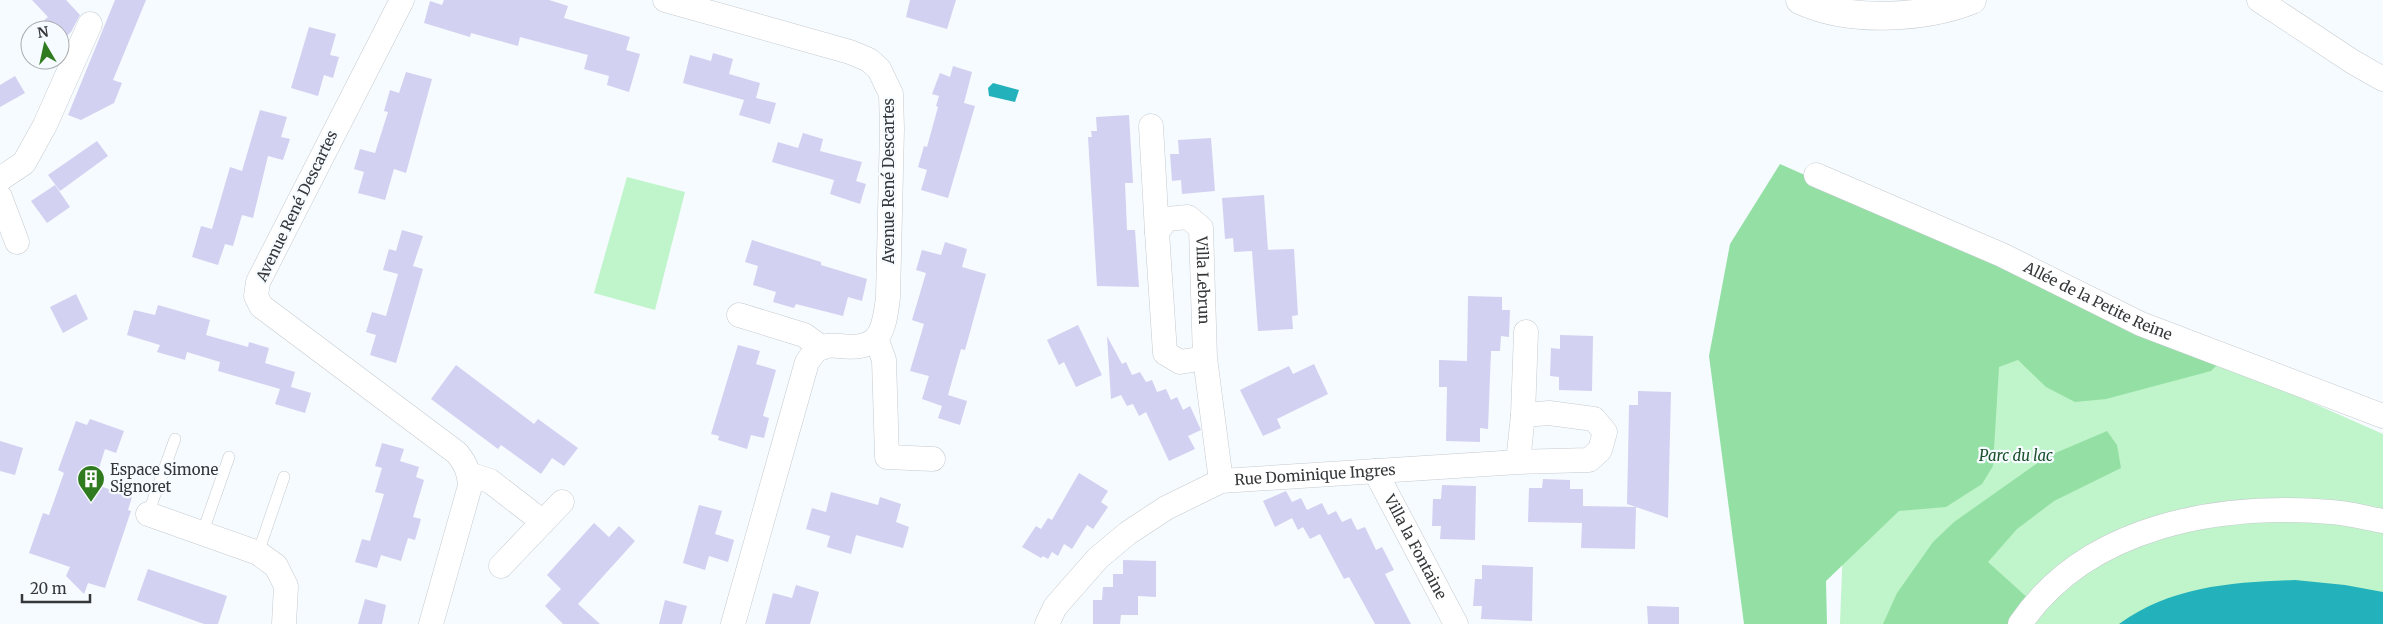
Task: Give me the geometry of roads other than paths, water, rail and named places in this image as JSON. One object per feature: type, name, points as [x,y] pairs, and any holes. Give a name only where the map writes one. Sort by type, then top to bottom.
[{"type":"main road","points":[[1800,0],[1850,13],[1894,16],[1937,10],[1972,0]]},
{"type":"street","name":"Avenue René Descartes","points":[[402,0],[258,282],[256,296],[261,306],[457,453],[464,462],[469,474]]},
{"type":"street","name":"Avenue René Descartes","points":[[665,0],[850,52],[869,60],[886,80],[890,94],[892,130],[888,297],[886,319],[876,338]]},
{"type":"street","points":[[2259,0],[2353,62],[2383,78]]},
{"type":"street","points":[[0,178],[24,163],[44,125],[90,24]]},
{"type":"street","points":[[1151,126],[1156,232],[1165,353],[1180,362],[1205,358]]},
{"type":"street","name":"Allée de la Petite Reine","points":[[1816,175],[2002,255],[2141,324],[2383,416]]},
{"type":"street","points":[[0,197],[17,242]]},
{"type":"street","name":"Villa Lebrun","points":[[1156,232],[1167,219],[1188,217],[1201,228],[1205,358],[1221,481]]},
{"type":"street","points":[[739,315],[804,335],[822,348]]},
{"type":"street","points":[[1518,462],[1523,415],[1526,332]]},
{"type":"street","points":[[733,624],[807,362],[816,350],[830,345],[858,348],[871,343],[876,338],[884,360],[887,456],[933,459]]},
{"type":"street","name":"Rue Dominique Ingres","points":[[1047,624],[1055,607],[1098,558],[1166,508],[1221,481],[1518,462],[1589,460],[1600,450],[1605,432],[1594,419],[1549,413],[1523,415]]},
{"type":"street","name":"Villa la Fontaine","points":[[1375,472],[1456,624]]},
{"type":"street","points":[[431,624],[467,498],[469,474],[490,481],[542,522]]},
{"type":"street","points":[[501,566],[562,502]]},
{"type":"street","points":[[2020,624],[2036,600],[2091,557],[2153,528],[2235,512],[2332,512],[2383,521]]},
{"type":"street","points":[[148,514],[258,553],[276,566],[286,586],[284,624]]},
{"type":"lane","points":[[148,514],[175,439]]},
{"type":"lane","points":[[202,534],[230,456]]},
{"type":"lane","points":[[258,553],[284,477]]},
{"type":"water","points":[[993,83],[1019,90],[1015,102],[989,96],[988,88]]},
{"type":"water","points":[[2295,580],[2345,585],[2383,592],[2383,624],[2119,624],[2139,611],[2181,594],[2249,582]]},
{"type":"place","name":"Espace Simone Signoret","points":[[91,503]]},
{"type":"park label","name":"Parc du lac","points":[[2016,456]]}]
